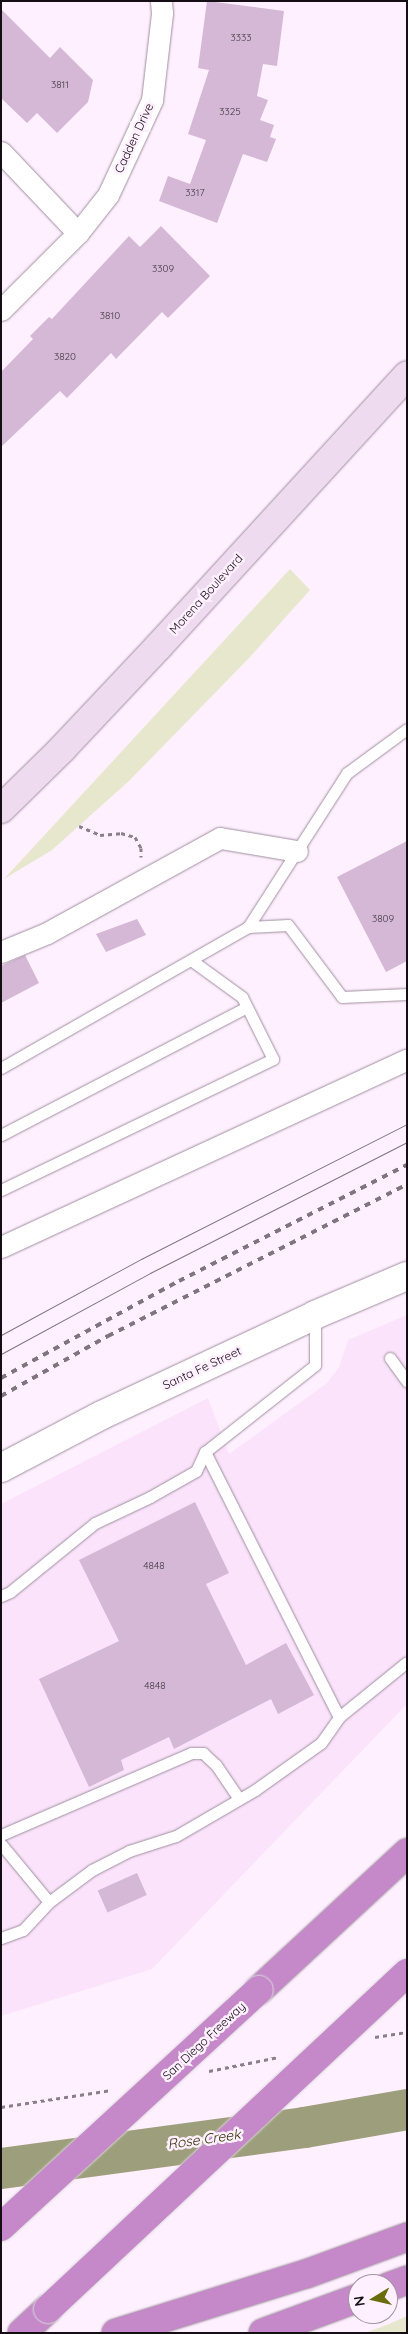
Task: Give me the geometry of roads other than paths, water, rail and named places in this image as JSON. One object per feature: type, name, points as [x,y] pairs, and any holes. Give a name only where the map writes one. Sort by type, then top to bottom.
[{"type":"highway","name":"San Diego Freeway","points":[[1,2227],[407,1853]]},
{"type":"highway","points":[[22,2333],[407,1973]]},
{"type":"highway","points":[[116,2333],[306,2274],[407,2237]]},
{"type":"highway","points":[[263,2333],[348,2302]]},
{"type":"main road","name":"Morena Boulevard","points":[[1,809],[62,750],[407,375]]},
{"type":"street","name":"Cadden Drive","points":[[1,310],[78,233],[108,195],[152,100],[162,13],[161,1]]},
{"type":"street","points":[[1,152],[78,233]]},
{"type":"street","points":[[1,952],[47,932],[220,838],[297,851]]},
{"type":"street","points":[[1,1247],[407,1060]]},
{"type":"street","name":"Santa Fe Street","points":[[1,1468],[102,1415],[315,1315],[407,1276]]},
{"type":"lane","points":[[1,1068],[248,927],[347,774],[407,729]]},
{"type":"lane","points":[[248,927],[288,925],[342,998],[407,994]]},
{"type":"lane","points":[[1,1190],[273,1060],[242,997],[191,960]]},
{"type":"lane","points":[[1,1135],[247,1007]]},
{"type":"lane","points":[[1,1596],[10,1592],[95,1522],[150,1497],[196,1471],[205,1452],[315,1364],[315,1315]]},
{"type":"lane","points":[[390,1358],[407,1381]]},
{"type":"lane","points":[[205,1452],[339,1717]]},
{"type":"lane","points":[[1,1938],[23,1930],[49,1902],[92,1870],[129,1851],[176,1836],[239,1799],[320,1743],[339,1717],[407,1662]]},
{"type":"lane","points":[[1,1835],[192,1753],[204,1753],[216,1764],[239,1799]]},
{"type":"lane","points":[[1,1844],[49,1902]]},
{"type":"waterway","name":"Rose Creek","points":[[1,2168],[304,2127],[407,2109]]},
{"type":"tram line","points":[[1,1335],[141,1259],[407,1124]]},
{"type":"tram line","points":[[1,1354],[150,1273],[407,1142]]},
{"type":"railway","points":[[1,1378],[179,1281],[407,1165]]},
{"type":"railway","points":[[1,1396],[108,1336],[407,1184]]}]
